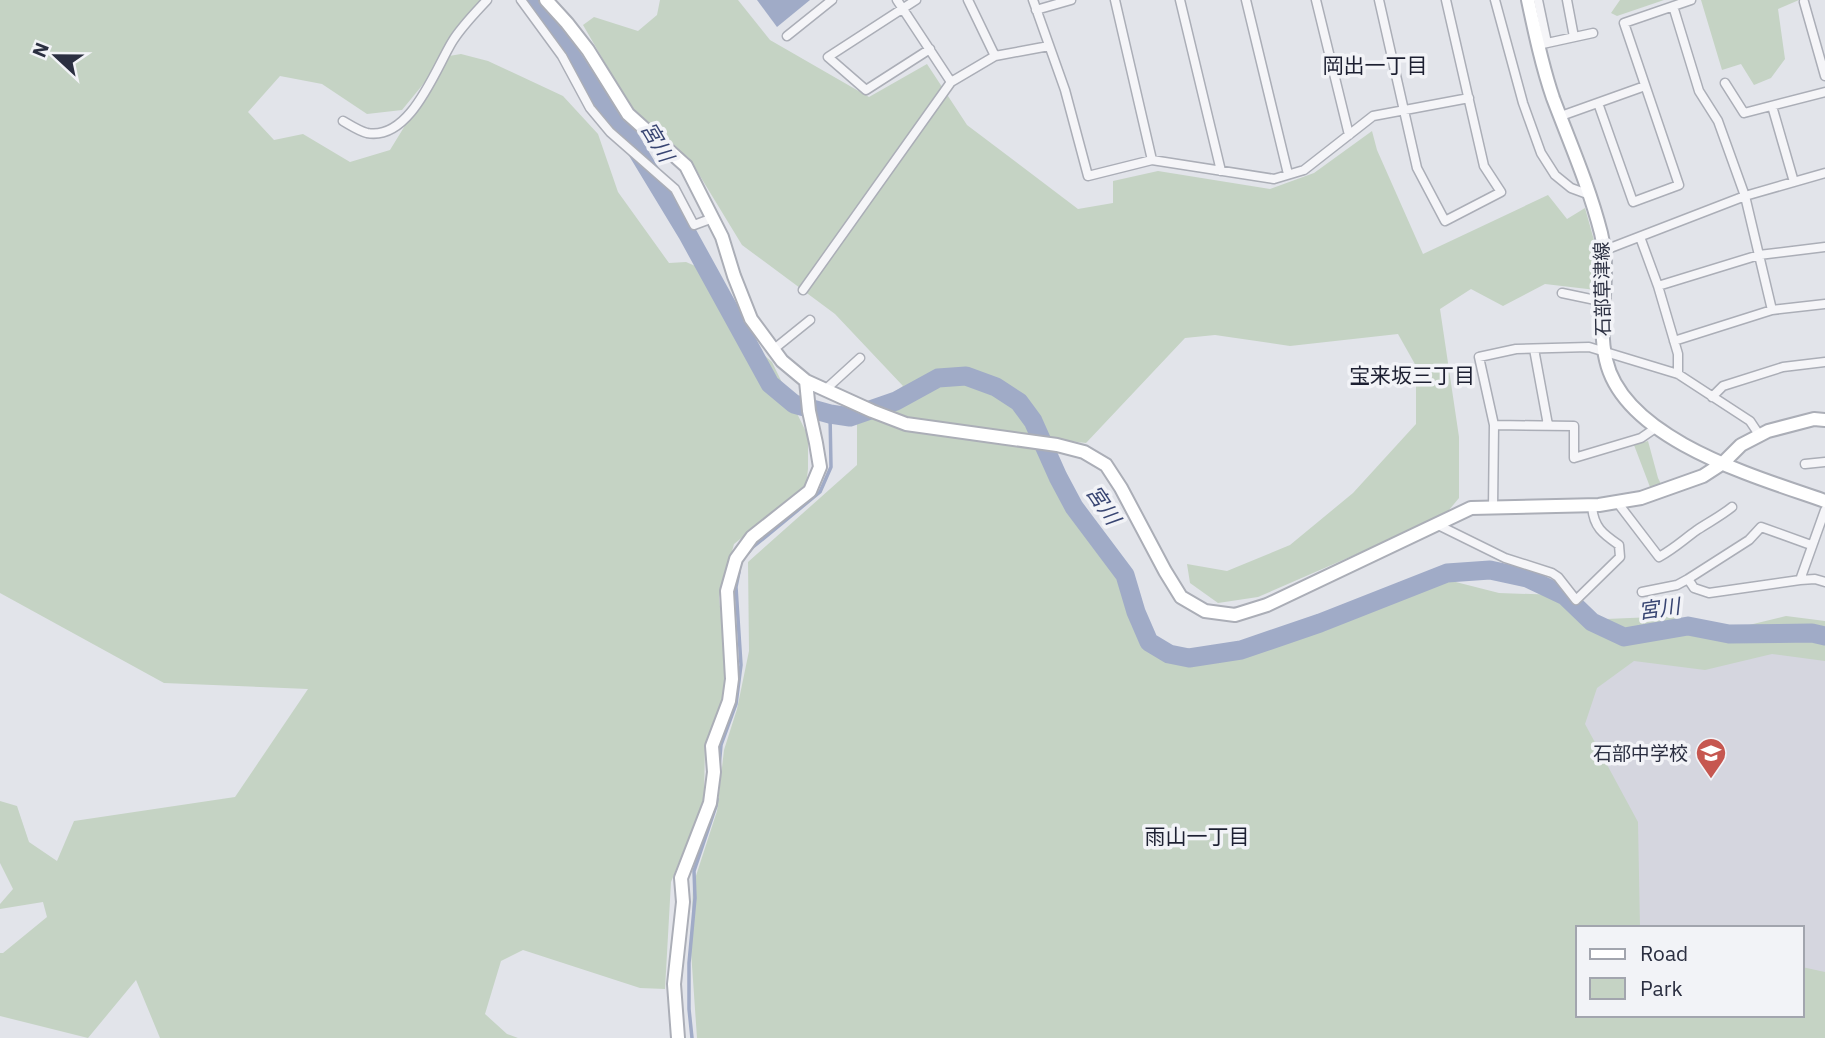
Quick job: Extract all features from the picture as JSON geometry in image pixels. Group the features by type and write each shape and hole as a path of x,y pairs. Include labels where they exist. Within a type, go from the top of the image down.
{"street":[{"path":"343,121 368,133 388,131 406,117 426,92 453,40 487,0"},
{"path":"521,0 562,56 590,108 610,132 675,190 694,225 711,219"},
{"path":"546,0 588,50 628,114 686,166 722,237 751,319 782,361 806,382 906,424 1057,445 1084,452 1105,465 1121,488 1164,571 1181,597 1205,611 1235,615 1267,605 1471,508 1592,505 1641,498 1703,476 1723,463 1741,445 1768,431 1814,419 1825,420"},
{"path":"787,36 832,0"},
{"path":"916,0 900,4 828,57 866,90 930,49"},
{"path":"968,0 995,56"},
{"path":"1033,0 1065,90 1088,177 1152,160 1273,179 1304,170 1373,116 1469,98"},
{"path":"1036,10 1071,0"},
{"path":"1115,0 1152,160"},
{"path":"1180,0 1221,171"},
{"path":"1246,0 1288,174"},
{"path":"1315,0 1349,135"},
{"path":"1379,0 1417,168 1445,221 1501,192 1485,166 1446,0"},
{"path":"1495,0 1523,103 1541,153 1555,175 1572,188 1590,195"},
{"name":"石部草津線","path":"1528,0 1543,44 1553,96 1590,195 1605,250 1603,340 1612,379 1639,413 1667,435 1723,463 1825,501"},
{"path":"1538,0 1543,44 1593,33"},
{"path":"1566,0 1574,37"},
{"path":"1598,103 1633,202 1679,186 1624,23 1690,0"},
{"path":"1804,2 1825,76"},
{"path":"900,4 951,82"},
{"path":"1673,6 1699,91 1718,121 1745,196 1772,310"},
{"path":"1813,33 1825,30"},
{"path":"803,290 951,82 995,56 1049,46"},
{"path":"1725,83 1744,113 1825,92"},
{"path":"1561,116 1646,86"},
{"path":"1772,106 1794,182"},
{"path":"1605,250 1745,196 1825,173"},
{"path":"1640,237 1678,354 1678,374"},
{"path":"1658,286 1759,255 1825,247"},
{"path":"1562,293 1605,302"},
{"path":"1674,341 1772,310 1825,304"},
{"path":"774,349 810,320"},
{"path":"1493,508 1494,425 1479,356 1516,349 1589,347 1604,351 1678,374 1750,421 1760,436"},
{"path":"1534,349 1548,425"},
{"path":"826,389 860,358"},
{"path":"1712,397 1724,386 1783,367 1825,362"},
{"path":"678,1038 674,984 683,902 681,878 710,803 714,772 712,746 729,701 732,679 727,591 736,559 752,537 810,491 820,467 806,382"},
{"path":"1494,425 1574,426 1574,457 1641,438 1657,427"},
{"path":"1805,464 1825,462"},
{"path":"1617,502 1659,557 1677,548 1732,507"},
{"path":"1437,524 1505,558 1552,573 1559,577 1576,600 1620,557 1619,545 1600,532 1592,514 1592,505"},
{"path":"1800,580 1825,510"},
{"path":"1642,592 1677,585 1688,579 1749,540 1761,527 1811,545"},
{"path":"1688,579 1694,588 1709,593 1800,580 1815,579 1825,582"}],"shaded area":[{"name":"石部中学校","path":"1638,641 1825,649 1825,976 1804,971 1804,926 1631,926 1574,729 1592,676"}],"green space":[{"path":"0,0 481,0 447,42 429,77 402,110 367,114 322,84 280,76 248,112 274,140 303,134 350,162 390,150 449,56 461,54 488,61 563,96 598,134 618,192 669,263 686,262 700,268 735,331 772,362 808,436 806,486 734,544 719,597 728,686 705,744 704,800 671,882 665,989 640,988 523,950 501,961 485,1014 507,1034 518,1038 160,1038 136,980 88,1038 0,1016 0,953 47,917 43,902 0,909 0,904 13,889 0,863 0,801 17,806 29,842 57,861 74,821 235,797 308,689 164,683 0,593"},
{"path":"660,0 738,0 770,40 869,97 927,64 967,125 1078,209 1113,203 1113,181 1158,171 1270,189 1314,173 1372,131 1377,150 1423,254 1548,195 1567,219 1585,208 1597,251 1596,290 1545,284 1503,306 1471,289 1440,309 1459,437 1459,498 1444,516 1258,597 1218,603 1190,583 1187,564 1227,571 1290,545 1353,493 1416,424 1416,366 1398,334 1290,346 1215,335 1185,338 1086,443 1005,433 1023,447 1041,449 1117,578 1132,626 1166,658 1192,662 1250,639 1444,579 1499,593 1560,595 1582,620 1678,616 1712,634 1786,616 1825,621 1825,661 1772,654 1705,670 1634,661 1597,688 1585,724 1638,822 1640,926 1576,926 1576,1017 1804,1017 1804,967 1825,972 1825,1038 697,1038 691,951 693,885 717,811 724,750 737,709 749,651 748,562 857,465 857,417 903,386 835,314 742,245 689,158 633,111 583,25 594,17 638,31 657,15"},
{"path":"1620,0 1664,0 1617,16 1611,13"},
{"path":"1701,0 1799,0 1778,9 1785,59 1771,78 1754,85 1741,64 1722,70"},
{"path":"1648,441 1661,484 1650,487 1634,445"}],"water":[{"path":"757,0 810,0 777,27"}],"waterway":[{"name":"宮川","path":"534,0 630,139 687,233 770,384 794,404 850,417 896,401 938,378 966,376 996,387 1019,402 1033,421 1074,507 1125,575 1136,612 1149,642 1169,654 1189,658 1241,650 1320,623 1447,573 1490,570 1527,578 1565,596 1592,622 1624,637 1688,626 1729,634 1812,633 1825,636"},
{"path":"748,553 820,492 831,467 830,414"},
{"path":"719,767 721,745 736,704 741,665 736,587 739,572"},
{"path":"692,1038 689,963 695,898 694,871 717,799"}],"place":[{"name":"石部中学校","path":"1711,780"}],"district":[{"name":"岡出一丁目","path":"1375,66"},
{"name":"宝来坂三丁目","path":"1412,376"},
{"name":"雨山一丁目","path":"1197,837"}]}
